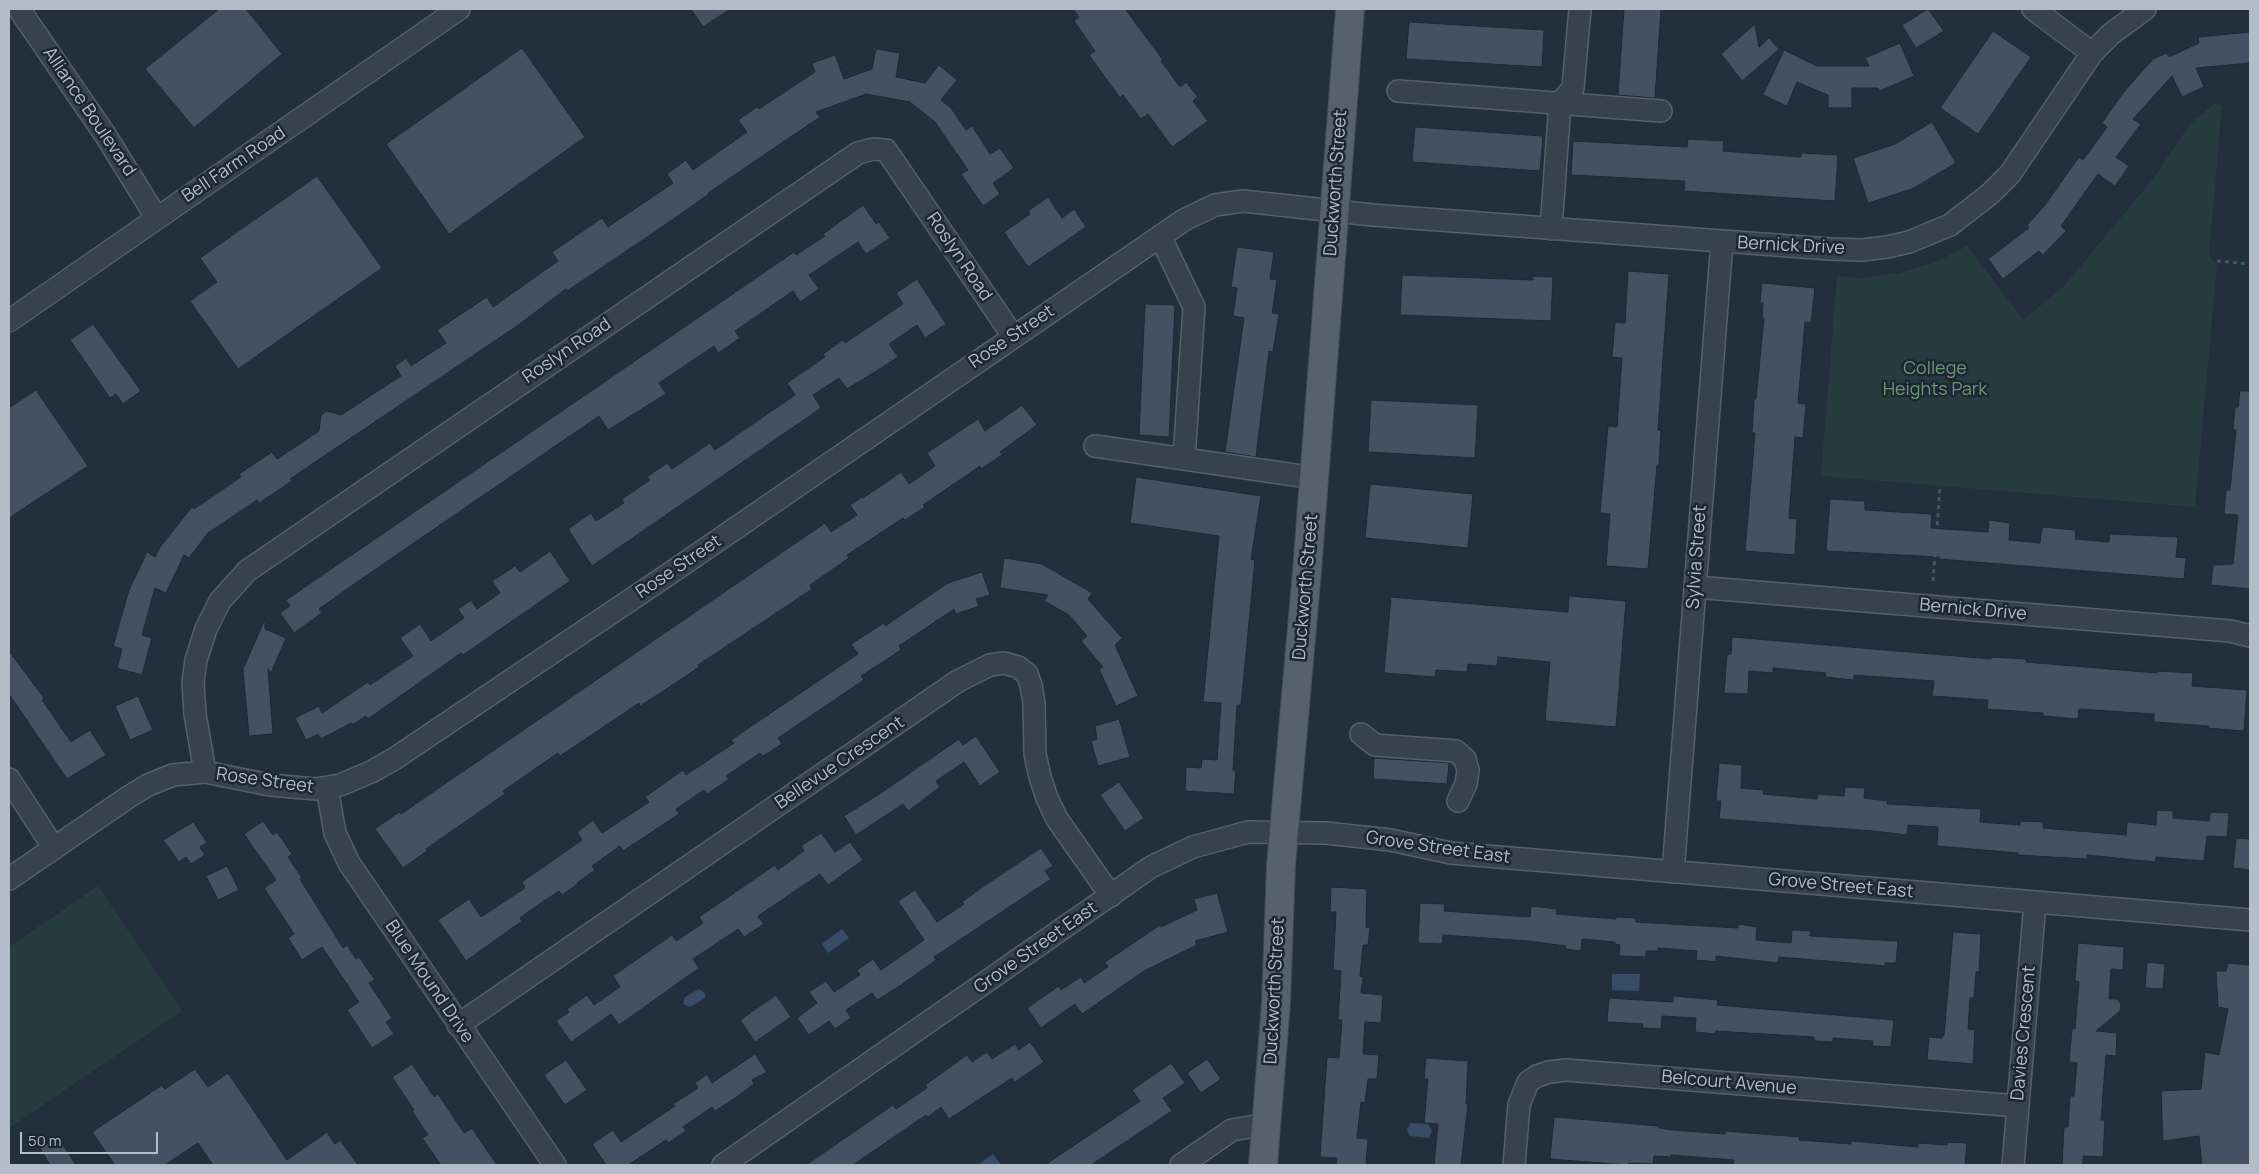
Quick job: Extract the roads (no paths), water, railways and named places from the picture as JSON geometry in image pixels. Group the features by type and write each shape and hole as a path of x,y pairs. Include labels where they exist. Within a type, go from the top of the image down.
{"main road":[{"name":"Duckworth Street","path":"1264,1165 1276,1003 1284,832 1315,478 1350,9"}],"street":[{"name":"Alliance Boulevard","path":"19,9 106,136 156,217"},
{"name":"Bell Farm Road","path":"9,321 156,217 459,9"},
{"path":"1551,229 1560,103 1573,88 1580,9"},
{"path":"2033,9 2092,52"},
{"name":"Bernick Drive","path":"1334,211 1551,229 1862,250 1909,242 1950,225 1984,199 2010,174 2092,52 2111,34 2145,9"},
{"path":"1398,91 1660,111"},
{"name":"Roslyn Road","path":"204,772 195,714 193,682 196,660 206,629 220,601 247,571 858,153 873,149 886,150 1013,336"},
{"name":"Rose Street","path":"9,879 148,785 172,774 204,772 290,788 327,788 353,781 394,759 669,574 1013,336 1198,212 1214,205 1231,202 1255,202 1334,211"},
{"path":"1160,236 1194,307 1184,459"},
{"name":"Sylvia Street","path":"1673,872 1722,241"},
{"path":"1095,446 1315,478"},
{"name":"Bernick Drive","path":"1695,587 2230,631 2250,636"},
{"name":"Bellevue Crescent","path":"458,1025 958,682 990,665 1004,663 1018,667 1027,674 1034,703 1035,754 1047,798 1057,819 1111,896"},
{"path":"1361,734 1375,745 1456,751 1465,759 1468,770 1466,784 1458,801"},
{"path":"9,779 54,848"},
{"name":"Blue Mound Drive","path":"327,788 332,820 340,847 458,1025 555,1165"},
{"name":"Grove Street East","path":"723,1165 1151,868 1193,847 1248,832 1326,833 1390,840 1451,853 2250,920"},
{"name":"Davies Crescent","path":"2013,1165 2035,902"},
{"name":"Belcourt Avenue","path":"1514,1165 1519,1105 1528,1082 1537,1076 1549,1072 1566,1070 2018,1106"},
{"path":"1181,1165 1232,1130 1267,1124"}],"water":[{"path":"842,929 849,938 828,953 822,944"},
{"path":"1612,974 1640,974 1639,991 1612,990"},
{"path":"699,989 705,993 705,998 690,1007 683,1004 685,997"},
{"path":"1411,1123 1428,1124 1432,1131 1429,1138 1410,1136 1407,1129"},
{"path":"993,1154 1001,1165 979,1164"}],"park label":[{"name":"College Heights Park","path":"1935,379"}]}
